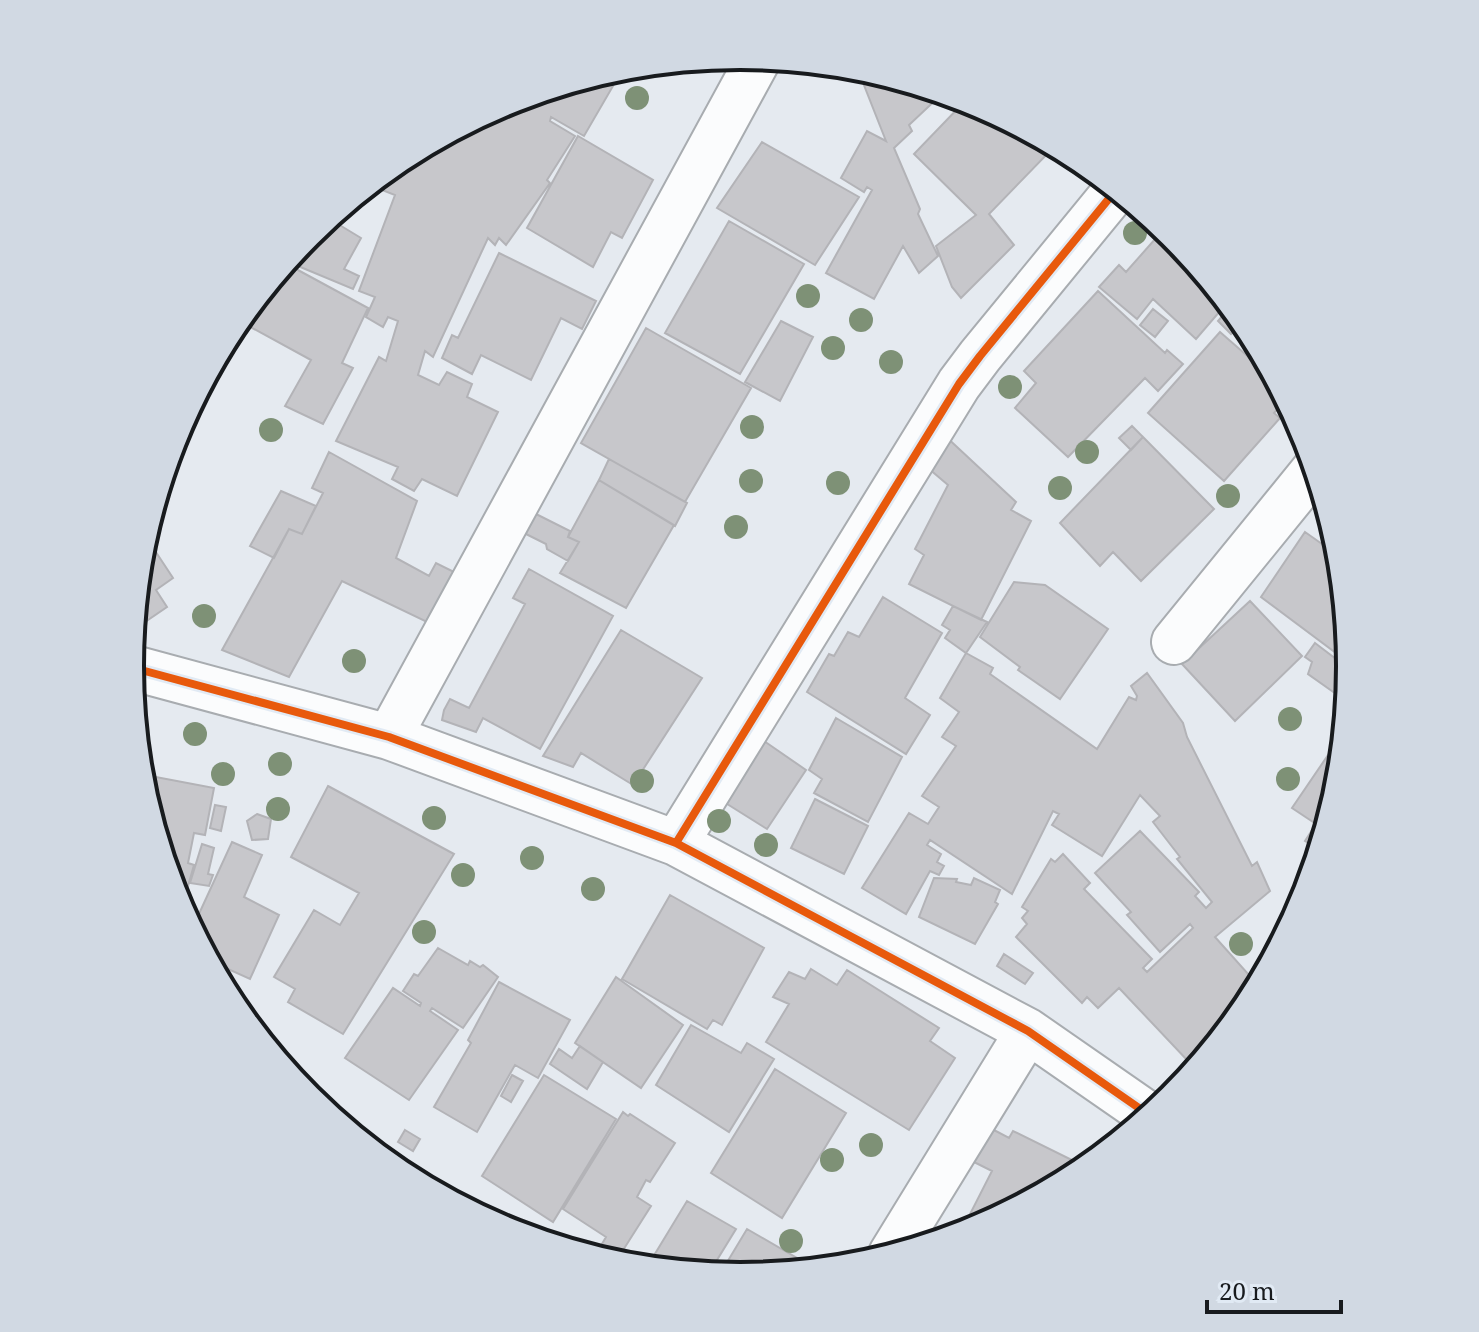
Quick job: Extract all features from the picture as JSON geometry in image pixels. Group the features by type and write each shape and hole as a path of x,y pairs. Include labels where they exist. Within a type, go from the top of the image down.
{"street":[{"path":"389,737 752,70"},
{"path":"676,843 959,384 1109,199"},
{"path":"1174,642 1306,480"},
{"path":"144,671 389,737 676,843 1028,1031 1139,1108"},
{"path":"899,1240 1028,1031"}],"building":[{"path":"615,83 584,136 551,117 550,121 575,136 547,180 550,183 506,245 499,238 495,245 488,238 433,357 425,351 418,375 439,385 447,372 472,384 467,397 498,412 457,496 422,479 414,491 392,479 398,467 336,441 379,357 386,361 398,321 388,317 383,327 366,317 375,297 359,291 395,195 381,190 408,170 476,131 548,102"},
{"path":"863,83 933,103 909,125 912,131 894,148 920,209 918,214 938,256 919,273 903,246 874,299 826,273 872,190 867,187 864,192 841,178 867,131 886,141"},
{"path":"956,111 1003,131 1046,155 989,214 1014,245 961,298 952,287 936,246 976,215 914,154"},
{"path":"578,136 653,180 622,238 611,232 593,267 527,228"},
{"path":"762,142 859,197 815,265 717,208"},
{"path":"729,221 804,264 740,374 665,333"},
{"path":"340,225 361,238 344,269 359,276 353,289 298,266"},
{"path":"1155,239 1188,273 1219,312 1196,339 1153,299 1137,319 1099,287 1119,265 1126,272"},
{"path":"499,253 596,301 582,329 561,318 531,380 481,355 472,374 442,358 452,335 458,338"},
{"path":"295,269 368,308 342,363 353,368 323,424 285,406 311,360 250,327"},
{"path":"1098,291 1165,353 1167,350 1183,364 1158,391 1145,378 1068,457 1015,408 1036,383 1024,371"},
{"path":"1153,309 1168,321 1155,337 1140,325"},
{"path":"1222,317 1233,332 1231,334 1218,321"},
{"path":"781,321 813,337 780,401 745,382"},
{"path":"646,328 751,388 685,502 581,443"},
{"path":"1220,332 1250,358 1277,409 1274,413 1280,418 1224,481 1148,413"},
{"path":"1132,426 1143,437 1131,450 1119,438"},
{"path":"942,433 1016,502 1011,510 1031,521 981,620 909,584 924,555 915,549 948,485 921,462"},
{"path":"1143,437 1214,509 1141,581 1113,552 1100,566 1060,523"},
{"path":"329,452 417,501 396,558 429,576 436,563 454,572 427,622 342,581 289,677 222,650 289,529 302,534 323,493 312,488"},
{"path":"609,459 687,503 675,526 599,480"},
{"path":"599,480 674,525 626,608 560,573 579,542 568,537"},
{"path":"281,491 316,506 302,534 289,529 274,558 250,546"},
{"path":"534,513 570,531 568,537 579,542 568,561 547,549 546,544 522,532"},
{"path":"1305,532 1323,544 1335,652 1261,597"},
{"path":"155,551 173,578 156,590 167,607 146,622"},
{"path":"529,569 613,616 540,749 483,718 476,732 442,720 450,699 469,708 525,604 513,598"},
{"path":"1014,582 1045,585 1108,629 1060,699 1018,670 1020,667 980,637"},
{"path":"883,597 942,633 905,698 930,715 906,754 807,692 829,654 834,656 848,632 859,637"},
{"path":"1250,601 1302,656 1235,721 1182,664"},
{"path":"953,606 987,622 966,653 945,638 950,630 942,625"},
{"path":"621,630 702,678 633,785 581,753 573,767 543,756"},
{"path":"1315,643 1336,659 1335,693 1308,674 1312,662 1305,657"},
{"path":"966,653 993,668 990,674 1097,749 1129,697 1136,700 1131,686 1147,673 1183,723 1187,737 1252,866 1257,862 1270,891 1215,937 1249,975 1187,1060 1119,988 1098,1008 1087,997 1082,1003 1016,937 1027,924 1022,918 1028,911 1022,907 1051,859 1055,862 1063,854 1090,883 1084,889 1152,959 1143,968 1147,972 1193,928 1190,924 1160,952 1127,915 1131,912 1095,873 1140,831 1199,892 1195,896 1206,908 1212,902 1177,859 1180,857 1153,822 1160,816 1140,795 1102,856 1052,825 1059,814 1053,811 1012,894 930,840 927,845 941,854 937,862 944,866 939,875 930,871 906,914 862,888 909,813 928,824 939,807 922,796 956,746 942,737 959,712 940,698"},
{"path":"836,718 902,757 868,822 814,793 822,779 809,770"},
{"path":"764,741 806,770 767,829 724,802"},
{"path":"1328,755 1314,823 1292,808"},
{"path":"154,777 214,788 205,835 194,833 188,863 194,865 188,886 175,858"},
{"path":"328,786 454,854 343,1034 288,1002 295,989 274,977 314,910 340,925 359,893 291,857"},
{"path":"815,799 868,826 844,874 791,848"},
{"path":"215,805 226,807 221,831 210,828"},
{"path":"257,814 271,819 268,839 252,840 247,821"},
{"path":"232,842 262,855 244,897 279,915 250,979 225,968 198,915"},
{"path":"202,844 214,848 208,874 213,875 209,886 190,883"},
{"path":"934,878 957,879 956,882 971,885 974,878 1000,890 995,902 998,904 975,944 919,917"},
{"path":"670,895 764,948 722,1025 713,1020 707,1029 622,979"},
{"path":"438,948 468,965 470,961 480,967 483,965 498,977 463,1028 432,1008 430,1011 458,1030 409,1100 345,1058 393,988 420,1006 421,1003 403,991"},
{"path":"1004,954 1033,973 1025,984 997,966"},
{"path":"811,969 837,985 847,970 939,1028 930,1041 955,1058 909,1130 766,1042 789,1004 773,997 789,972 805,979"},
{"path":"616,977 683,1025 641,1088 575,1043"},
{"path":"499,982 570,1020 538,1078 515,1065 477,1132 434,1107 471,1043 468,1040"},
{"path":"691,1025 741,1053 747,1043 774,1059 729,1132 656,1085"},
{"path":"580,1046 603,1062 587,1089 550,1064 559,1049 572,1058"},
{"path":"775,1069 846,1113 782,1218 711,1173"},
{"path":"512,1075 523,1081 511,1102 501,1096"},
{"path":"544,1075 616,1119 553,1222 482,1176"},
{"path":"623,1112 675,1143 650,1182 646,1180 637,1197 651,1206 623,1251 602,1244 606,1237 563,1209"},
{"path":"992,1129 1009,1138 1013,1131 1073,1161 1003,1201 969,1217 992,1171 972,1161"},
{"path":"405,1130 420,1139 413,1151 398,1142"},
{"path":"687,1201 736,1229 716,1261 654,1256"},
{"path":"747,1229 799,1259 778,1261 727,1262"}],"cycle path":[{"path":"676,843 959,384 1109,199"},
{"path":"144,671 389,737 676,843 1028,1031 1139,1108"}]}
